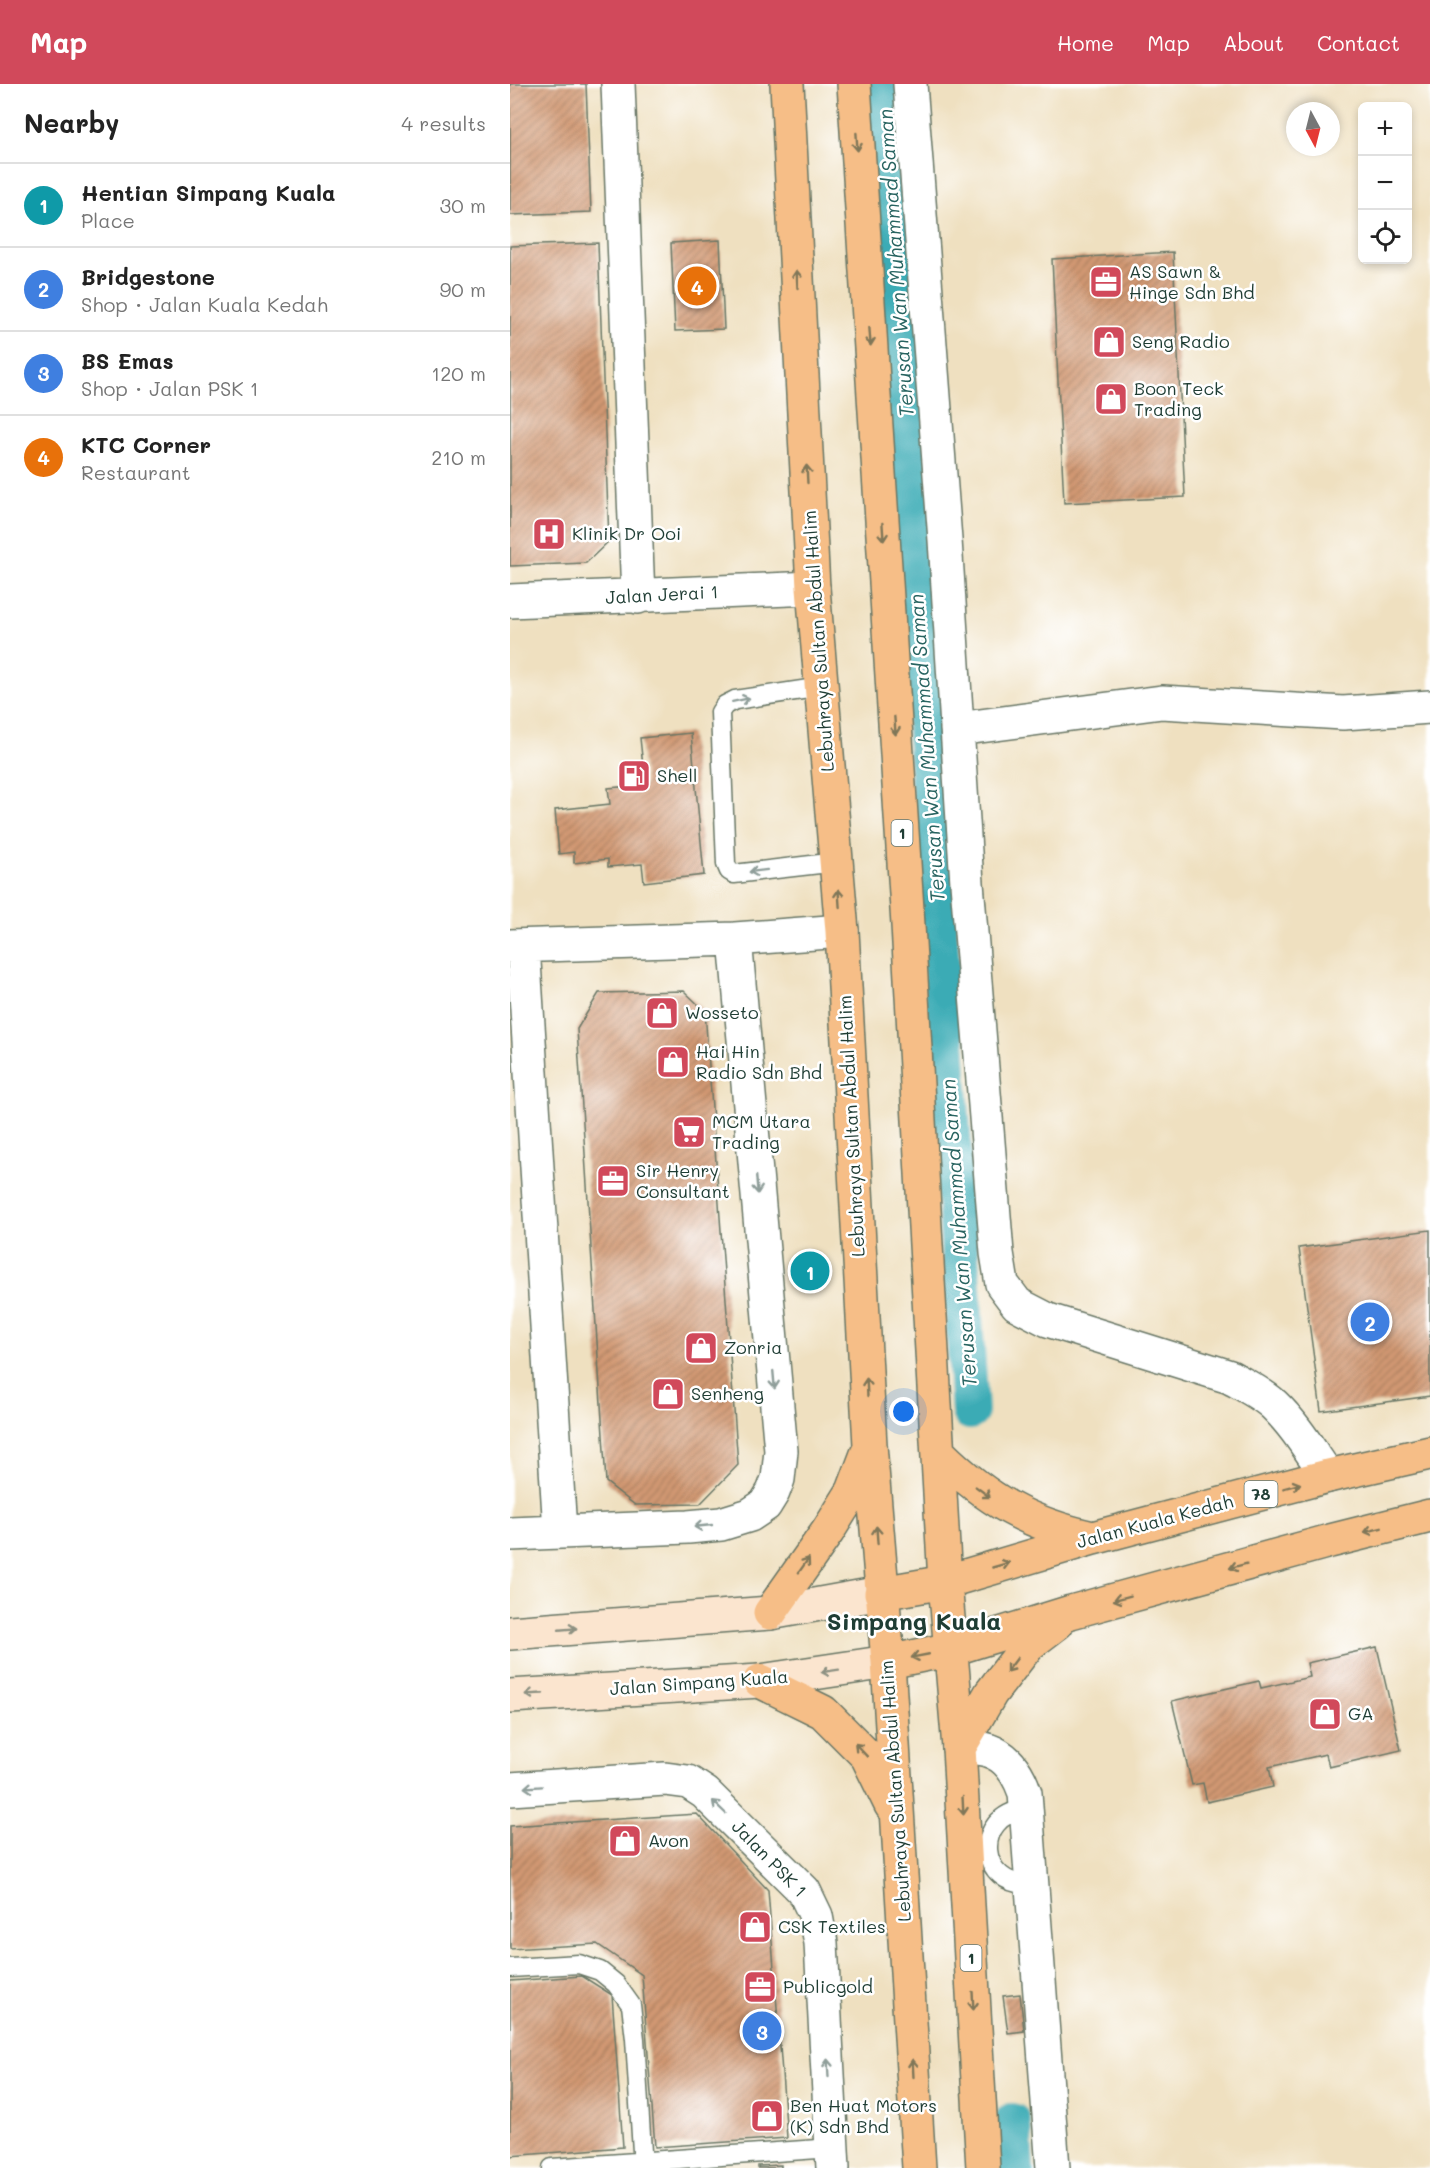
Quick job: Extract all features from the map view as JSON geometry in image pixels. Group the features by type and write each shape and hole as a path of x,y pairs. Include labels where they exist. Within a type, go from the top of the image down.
{"main road":[{"name":"Lebuhraya Sultan Abdul Halim","path":"787,84 813,588 842,931 870,1445 888,1662 919,2168"},
{"name":"1","path":"854,84 908,925 945,1582 959,1748 982,2168"},
{"path":"770,1613 828,1531 853,1491 870,1445"},
{"path":"939,1453 993,1500 1025,1517 1058,1530 1093,1538"},
{"name":"Jalan Kuala Kedah","path":"881,1593 945,1582 1093,1538 1328,1476 1430,1453"},
{"path":"888,1662 952,1649 1071,1612 1430,1516"},
{"path":"510,1633 770,1613 881,1593"},
{"path":"959,1748 991,1693 1028,1645 1071,1612"},
{"name":"Jalan Simpang Kuala","path":"510,1696 760,1681 888,1662"},
{"path":"760,1681 823,1712 867,1756 898,1820"}],"street":[{"path":"618,84 638,597"},
{"path":"910,84 945,540 968,895 997,1253 1002,1284 1017,1305 1048,1320 1230,1377 1273,1404 1292,1425 1328,1476"},
{"name":"Jalan Jerai 1","path":"510,601 813,588"},
{"path":"957,729 1162,702 1344,713 1430,707"},
{"path":"560,1531 516,946 735,939 842,931"},
{"path":"510,1534 721,1524 750,1515 765,1505 778,1479 780,1451 735,939"},
{"path":"959,1748 975,1746 993,1751 1008,1761 1019,1775 1026,1793 1053,2168"},
{"name":"Jalan PSK 1","path":"510,1789 665,1779 688,1782 705,1794 804,1891 816,1916 821,1942 832,2158"}],"lane":[{"path":"822,687 735,700 725,705 720,712 726,864 729,871 734,874 837,861"},
{"path":"510,1968 579,1964 600,1971 616,1984 631,2005 643,2165"},
{"path":"552,2168 832,2158"}],"building":[{"path":"510,84 586,84 591,212 510,215"},
{"path":"720,240 724,329 675,331 671,243"},
{"path":"598,243 609,541 586,563 510,566 510,246"},
{"path":"1173,252 1185,497 1064,503 1052,259"},
{"path":"691,733 704,875 644,882 642,864 608,867 608,859 574,863 574,852 559,854 555,810 610,804 608,788 645,785 640,738"},
{"path":"684,991 705,1011 738,1465 700,1504 635,1505 606,1482 577,1029 599,993"},
{"path":"1430,1230 1430,1396 1321,1411 1299,1248"},
{"path":"817,1253 819,1287 803,1289 800,1254"},
{"path":"1377,1647 1401,1750 1329,1767 1326,1754 1269,1767 1273,1787 1207,1802 1203,1783 1192,1785 1172,1701 1259,1681 1261,1688 1310,1677 1307,1663"},
{"path":"697,1814 768,1890 787,2138 655,2147 642,1975 597,1944 510,1949 510,1826"},
{"path":"582,1976 612,1995 623,2147 510,2156 510,1981"},
{"path":"1020,1994 1024,2031 1008,2033 1003,1996"},
{"path":"781,2165 781,2168 758,2168 758,2166"}],"waterway":[{"name":"Terusan Wan Muhammad Saman","path":"884,84 970,1411"},
{"name":"Terusan Wan Muhammad Saman","path":"1012,2122 1015,2168"}],"place":[{"name":"AS Sawn & Hinge Sdn Bhd","path":"1106,282"},
{"name":"KTC Corner","path":"697,286"},
{"name":"Seng Radio","path":"1109,342"},
{"name":"Boon Teck Trading","path":"1111,399"},
{"name":"Klinik Dr Ooi","path":"549,534"},
{"name":"Shell","path":"634,776"},
{"name":"Wosseto","path":"662,1013"},
{"name":"Hai Hin Radio Sdn Bhd","path":"673,1062"},
{"name":"MCM Utara Trading","path":"689,1132"},
{"name":"Sir Henry Consultant","path":"613,1181"},
{"name":"Hentian Simpang Kuala","path":"810,1271"},
{"name":"Bridgestone","path":"1370,1322"},
{"name":"Zonria","path":"701,1348"},
{"name":"Senheng","path":"668,1394"},
{"name":"GA","path":"1325,1714"},
{"name":"Avon","path":"625,1841"},
{"name":"CSK Textiles","path":"755,1927"},
{"name":"Publicgold","path":"760,1987"},
{"name":"BS Emas","path":"762,2031"},
{"name":"Ben Huat Motors (K) Sdn Bhd","path":"767,2116"}],"district":[{"name":"Simpang Kuala","path":"914,1622"}]}
